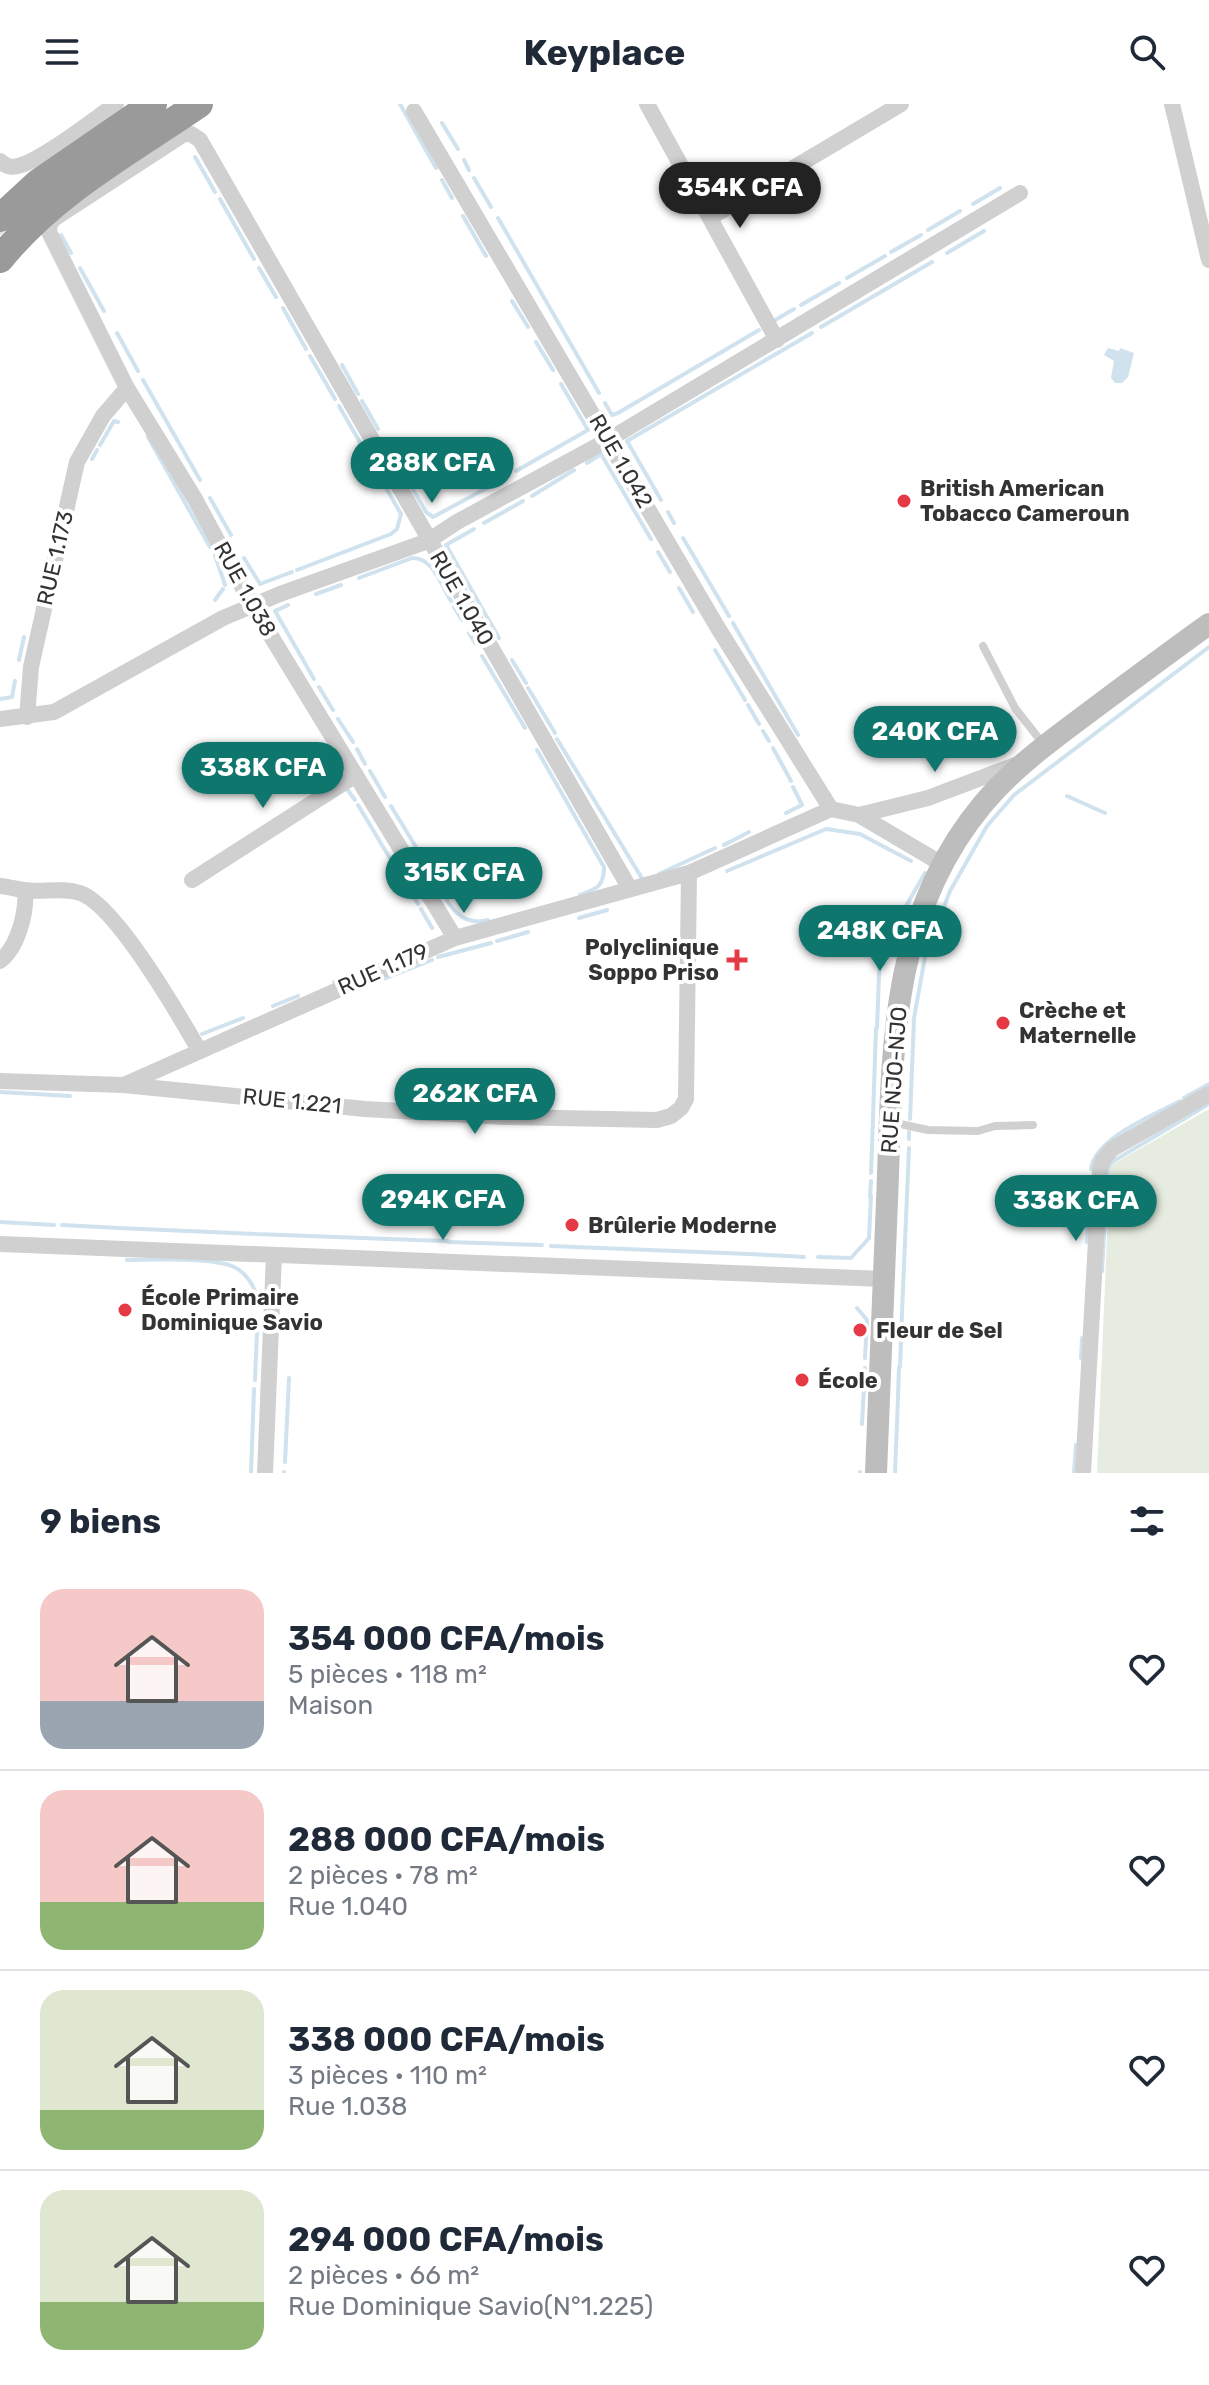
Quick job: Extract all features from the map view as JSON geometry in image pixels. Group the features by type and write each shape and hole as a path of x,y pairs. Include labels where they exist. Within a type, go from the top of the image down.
{"highway":[{"path":"0,218 38,183 153,104"},
{"path":"0,259 26,228 56,201 199,104"}],"main road":[{"name":"RUE NJO-NJO","path":"876,1473 894,1024 913,934 942,864 982,805 1020,764 1209,624"}],"street":[{"path":"0,161 13,167 23,165 116,104"},
{"path":"647,104 777,340"},
{"path":"711,217 901,104"},
{"path":"1172,104 1209,260"},
{"name":"RUE 1.042","path":"414,111 718,628 831,809"},
{"name":"RUE 1.040","path":"49,232 55,218 184,134 191,134 200,140 630,889"},
{"path":"0,719 54,712 223,618 428,541 608,440 1020,193"},
{"name":"RUE 1.038","path":"49,232 127,388 195,499 252,605 455,938"},
{"name":"RUE 1.173","path":"27,717 31,667 77,462 103,416 127,388"},
{"path":"859,815 928,798 1020,764"},
{"path":"192,880 356,775"},
{"path":"831,809 859,815 942,864"},
{"name":"RUE 1.179","path":"124,1085 455,938 689,873 831,809"},
{"name":"RUE 1.221","path":"0,1081 124,1085 380,1110 628,1120 657,1120 671,1116 686,1099 689,873"},
{"path":"0,886 78,892 97,902 107,911 177,1012 199,1050"},
{"path":"0,961 11,950 18,932 25,890"},
{"path":"1083,1473 1100,1169 1112,1149 1209,1094"},
{"path":"0,1244 884,1279"},
{"path":"265,1473 274,1255"}],"lane":[{"path":"983,646 1015,708 1044,746"},
{"path":"890,1122 928,1130 953,1131 1033,1125"}],"shaded area":[{"path":"1209,1109 1209,1473 1097,1473 1110,1166"}],"water":[{"path":"1108,348 1134,353 1128,377 1122,383 1115,383 1111,378 1114,361 1104,355"}],"waterway":[{"path":"400,104 436,168"},
{"path":"442,123 458,149"},
{"path":"195,157 215,192"},
{"path":"464,160 469,170"},
{"path":"474,178 491,207"},
{"path":"442,180 452,198"},
{"path":"973,204 1000,188"},
{"path":"220,199 254,259"},
{"path":"928,230 960,211"},
{"path":"463,216 486,256"},
{"path":"498,218 599,393"},
{"path":"947,253 984,231"},
{"path":"61,235 71,253"},
{"path":"891,252 921,235"},
{"path":"847,278 885,256"},
{"path":"821,327 932,262"},
{"path":"80,268 104,311"},
{"path":"259,268 276,297"},
{"path":"801,305 839,283"},
{"path":"512,301 528,327"},
{"path":"283,308 306,349"},
{"path":"772,322 794,309"},
{"path":"605,403 612,415 618,413 759,330"},
{"path":"117,333 138,371"},
{"path":"661,500 627,441 812,333"},
{"path":"536,342 553,370"},
{"path":"310,356 335,399"},
{"path":"342,365 358,394"},
{"path":"143,380 200,480"},
{"path":"516,471 588,430 561,384"},
{"path":"362,401 378,429"},
{"path":"339,406 369,458"},
{"path":"100,445 114,421 118,422"},
{"path":"148,437 210,547"},
{"path":"92,459 97,450"},
{"path":"392,454 426,512 433,517 498,482"},
{"path":"587,463 601,454 651,539"},
{"path":"532,496 574,470"},
{"path":"297,570 397,529 401,514 378,474"},
{"path":"210,498 231,535"},
{"path":"484,523 523,501"},
{"path":"668,512 674,523"},
{"path":"474,529 446,545 499,638"},
{"path":"683,538 729,616"},
{"path":"658,552 670,572"},
{"path":"215,555 225,585"},
{"path":"244,558 260,584 292,572"},
{"path":"359,578 412,558 419,559 436,573 451,601"},
{"path":"316,594 341,585"},
{"path":"679,588 693,612"},
{"path":"215,600 223,589"},
{"path":"288,605 275,611 314,679"},
{"path":"454,607 462,620"},
{"path":"733,623 798,735"},
{"path":"469,633 475,643"},
{"path":"19,660 24,637"},
{"path":"910,1119 914,1018 925,957 950,891 987,826 1014,795 1209,647"},
{"path":"715,650 745,700"},
{"path":"482,656 525,728"},
{"path":"512,660 526,683"},
{"path":"0,699 12,697 15,681"},
{"path":"319,687 333,710"},
{"path":"528,688 555,733"},
{"path":"748,705 759,724"},
{"path":"338,719 353,742"},
{"path":"763,731 769,741"},
{"path":"557,739 643,880"},
{"path":"773,748 791,781"},
{"path":"357,749 365,764"},
{"path":"537,750 604,867 603,879 598,886 580,895"},
{"path":"370,771 385,797"},
{"path":"786,813 802,805 793,787"},
{"path":"347,789 355,800"},
{"path":"1067,796 1105,813"},
{"path":"358,805 379,840"},
{"path":"391,806 422,857"},
{"path":"727,871 826,829 860,834 911,861"},
{"path":"724,845 749,832"},
{"path":"380,842 418,904"},
{"path":"659,874 715,848"},
{"path":"430,871 459,915 477,921 488,920"},
{"path":"877,1028 880,951 925,873"},
{"path":"421,909 432,928"},
{"path":"579,918 607,910"},
{"path":"497,941 528,932"},
{"path":"438,957 491,943"},
{"path":"381,980 432,960"},
{"path":"334,982 363,970"},
{"path":"273,1006 298,996"},
{"path":"202,1034 243,1018"},
{"path":"875,1058 876,1028"},
{"path":"872,1146 875,1058"},
{"path":"1184,1098 1209,1084"},
{"path":"0,1092 70,1096"},
{"path":"1091,1169 1103,1147 1114,1138 1141,1120 1180,1101"},
{"path":"1102,1271 1108,1168 1112,1162 1209,1104"},
{"path":"909,1132 909,1139"},
{"path":"871,1173 872,1146"},
{"path":"902,1313 909,1148"},
{"path":"1089,1200 1090,1179"},
{"path":"870,1197 871,1181"},
{"path":"869,1238 871,1196"},
{"path":"1087,1242 1088,1221"},
{"path":"0,1222 54,1225"},
{"path":"62,1225 119,1228"},
{"path":"119,1228 256,1234"},
{"path":"256,1234 416,1240"},
{"path":"818,1257 851,1258 869,1238"},
{"path":"416,1240 448,1241"},
{"path":"448,1242 542,1245"},
{"path":"551,1246 749,1254"},
{"path":"749,1254 788,1256"},
{"path":"788,1256 804,1257"},
{"path":"127,1260 182,1260 234,1267 247,1277 258,1301"},
{"path":"857,1308 867,1320 865,1358"},
{"path":"900,1367 902,1314"},
{"path":"255,1380 257,1332"},
{"path":"1081,1358 1082,1338"},
{"path":"898,1397 899,1367"},
{"path":"862,1424 865,1368"},
{"path":"285,1462 289,1378"},
{"path":"251,1473 254,1389"},
{"path":"895,1473 898,1397"},
{"path":"1074,1473 1076,1445"}],"place":[{"name":"British American Tobacco Cameroun","path":"904,501"},
{"name":"Polyclinique Soppo Priso","path":"737,960"},
{"name":"Crèche et Maternelle","path":"1003,1023"},
{"name":"Brûlerie Moderne","path":"572,1225"},
{"name":"École Primaire Dominique Savio","path":"125,1310"},
{"name":"Fleur de Sel","path":"860,1330"},
{"name":"École","path":"802,1380"}]}
